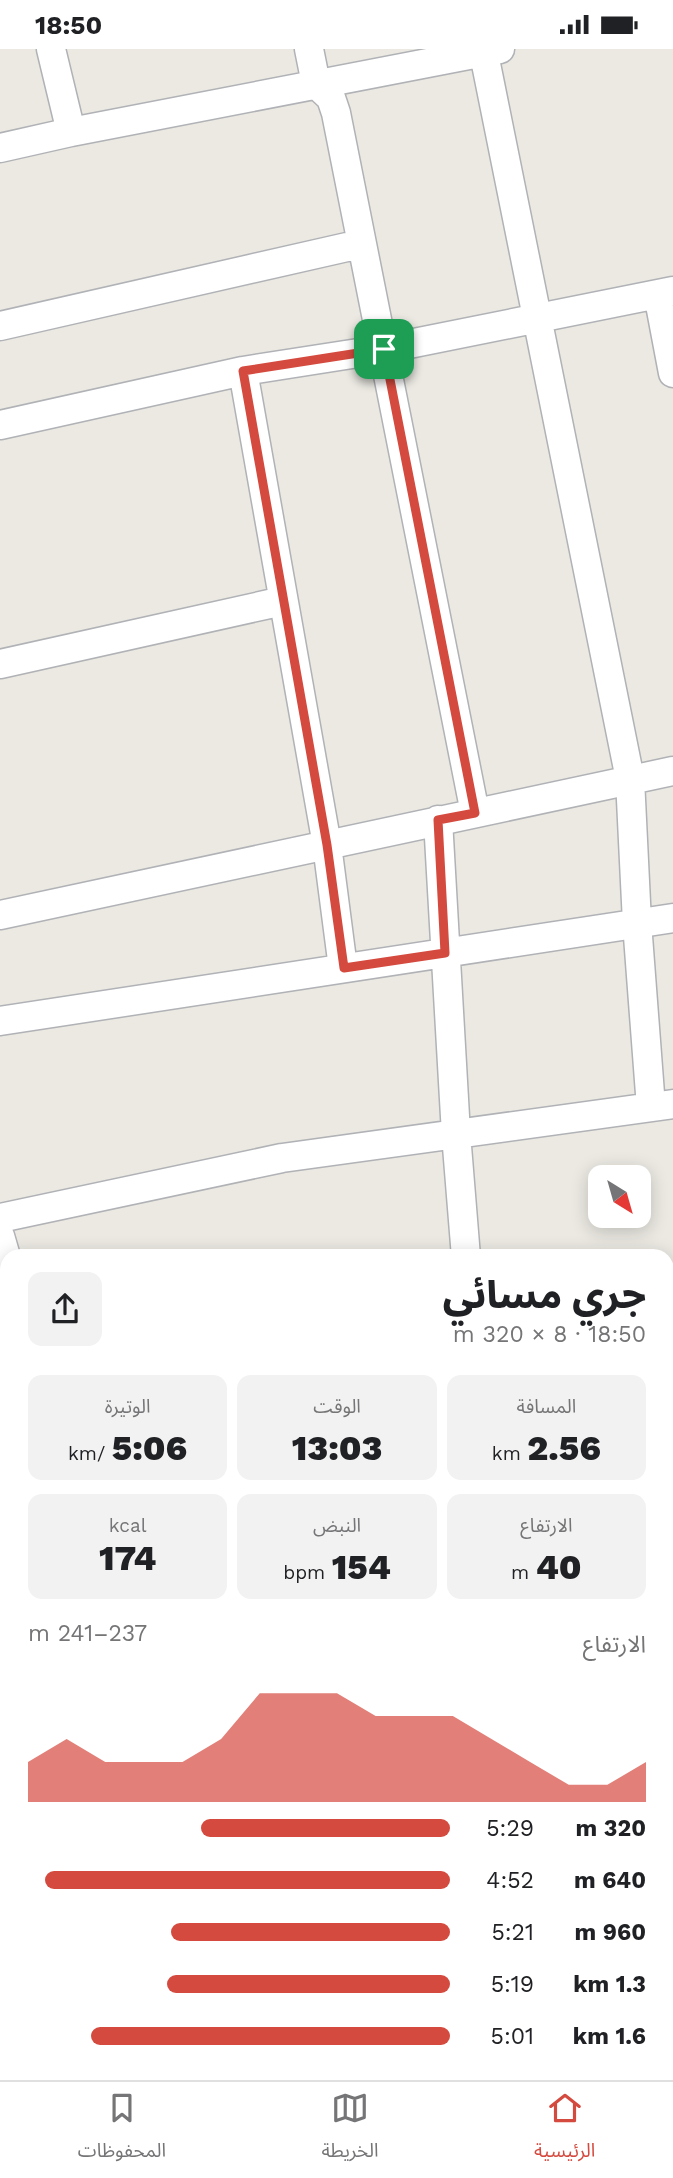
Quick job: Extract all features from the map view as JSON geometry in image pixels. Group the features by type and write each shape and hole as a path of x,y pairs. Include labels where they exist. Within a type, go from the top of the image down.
{"street":[{"path":"51,49 71,132"},
{"path":"309,49 316,84 331,98 337,113 475,813"},
{"path":"0,148 489,50 537,317 630,779 637,923 662,1105 282,1159 0,1217"},
{"path":"0,326 332,250 362,246"},
{"path":"0,425 243,371 384,349 665,292 673,373"},
{"path":"243,371 327,845 344,968"},
{"path":"0,664 284,601"},
{"path":"0,915 673,771"},
{"path":"438,820 465,1249"},
{"path":"0,1021 673,918"}],"route":[{"path":"384,349 475,813 438,820 445,953 344,968 327,845 243,371 384,349"}]}
